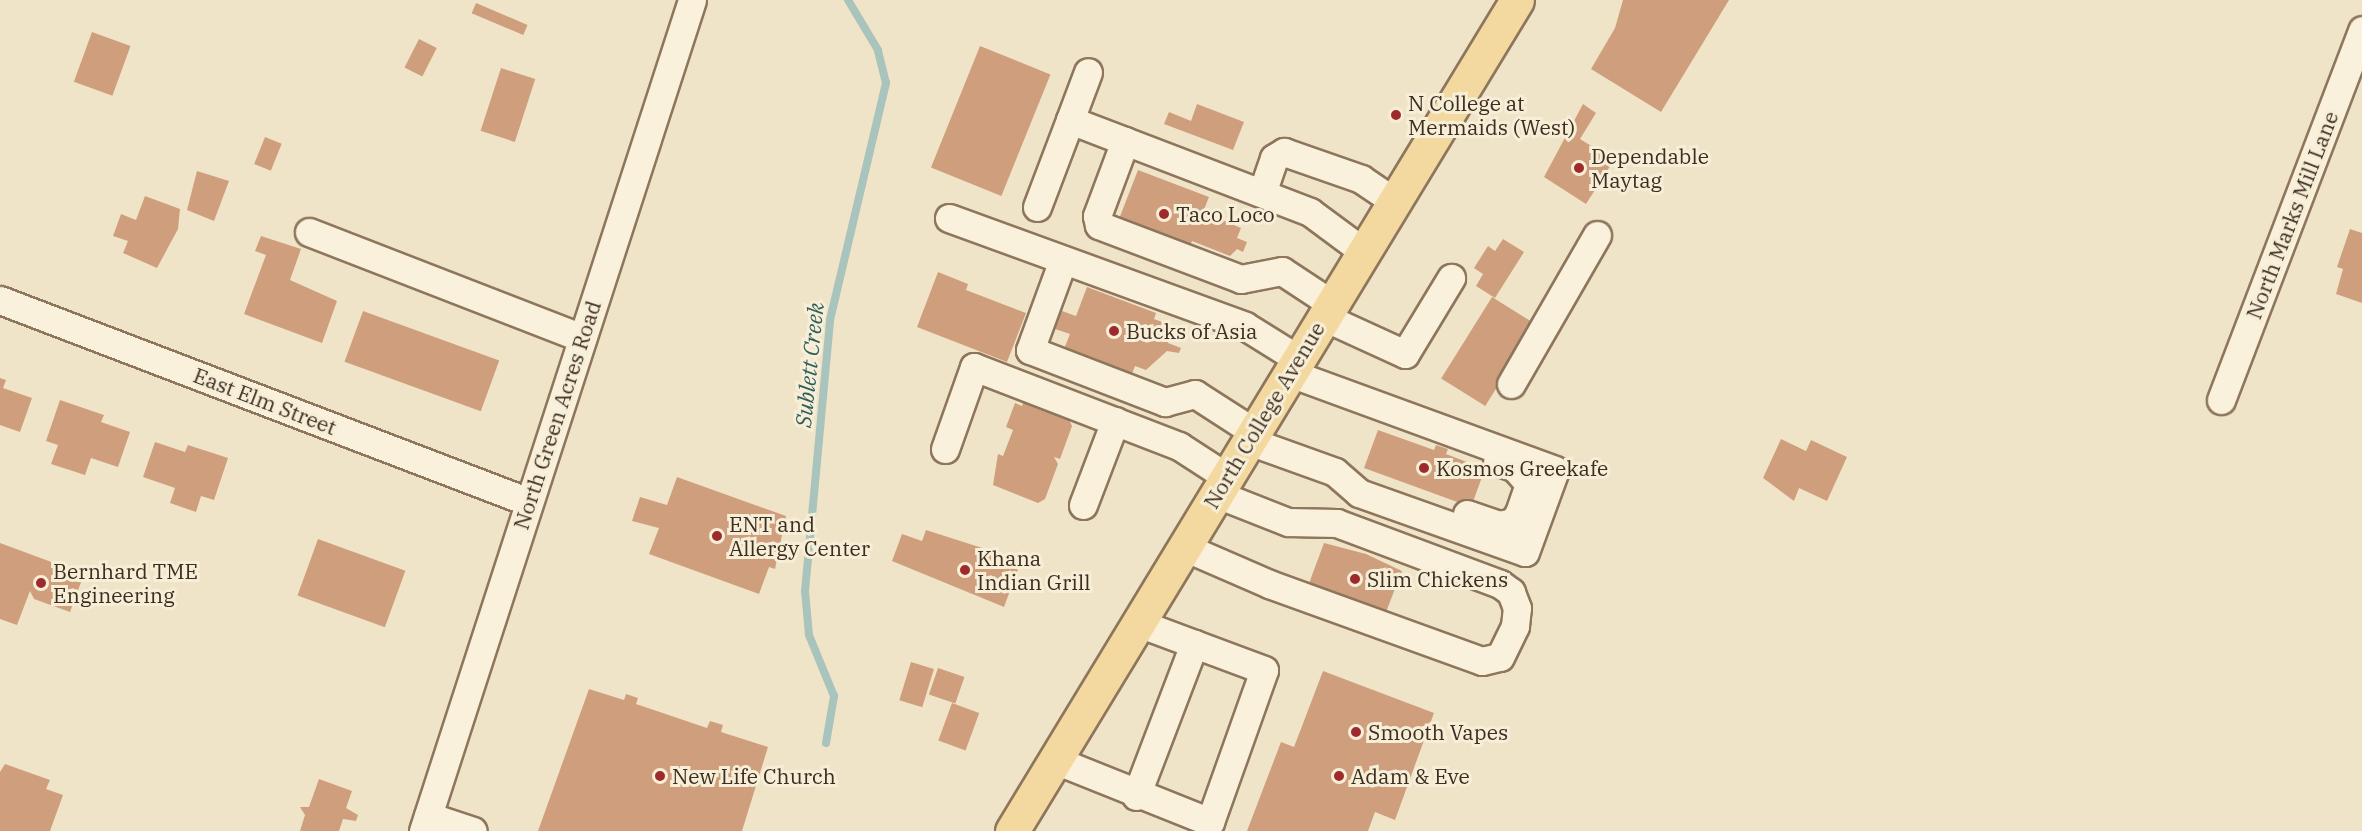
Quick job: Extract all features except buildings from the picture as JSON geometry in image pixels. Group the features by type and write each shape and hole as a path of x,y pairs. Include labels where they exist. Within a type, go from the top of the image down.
{"main road":[{"name":"North College Avenue","path":"1012,831 1517,0"}],"street":[{"name":"North Green Acres Road","path":"425,823 692,0"},
{"name":"North Marks Mill Lane","path":"2221,400 2362,30"},
{"path":"1037,207 1088,72"},
{"path":"1070,120 1310,212 1364,252"},
{"path":"1125,141 1097,216 1099,225 1241,279 1282,271 1328,311 1405,354 1451,278"},
{"path":"1262,193 1274,158 1284,152 1361,179 1394,201"},
{"path":"1178,255 1171,244 1112,222 1110,215 1131,159 1215,187 1236,183"},
{"path":"949,218 1245,326 1294,366 1350,400 1376,401 1555,471 1525,552 1359,494 1335,472 1251,436 1195,394 1165,402 1030,350 1063,260"},
{"path":"309,232 582,338"},
{"path":"1511,384 1597,235"},
{"path":"1137,391 1131,376 1058,348 1050,330 1069,279 1152,306 1174,300"},
{"name":"East Elm Street","path":"0,300 529,502"},
{"path":"945,449 974,368 1179,446 1222,486 1288,522 1337,523 1500,584 1511,592 1517,608 1515,626 1491,659 1269,584 1184,547"},
{"path":"1083,505 1115,421"},
{"path":"1055,760 1211,827 1264,670 1138,623"},
{"path":"1136,796 1194,644"},
{"path":"425,823 473,831"}],"waterway":[{"name":"Sublett Creek","path":"826,743 834,696 809,635 805,591 830,320 886,83 878,50 848,0"}],"place":[{"name":"N College at Mermaids (West)","path":"1396,115"},
{"name":"Dependable Maytag","path":"1579,168"},
{"name":"Taco Loco","path":"1164,214"},
{"name":"Bucks of Asia","path":"1114,331"},
{"name":"Kosmos Greekafe","path":"1424,468"},
{"name":"ENT and Allergy Center","path":"717,536"},
{"name":"Khana Indian Grill","path":"965,570"},
{"name":"Slim Chickens","path":"1355,579"},
{"name":"Bernhard TME Engineering","path":"41,583"},
{"name":"Smooth Vapes","path":"1356,732"},
{"name":"New Life Church","path":"660,776"},
{"name":"Adam & Eve","path":"1339,776"}]}
